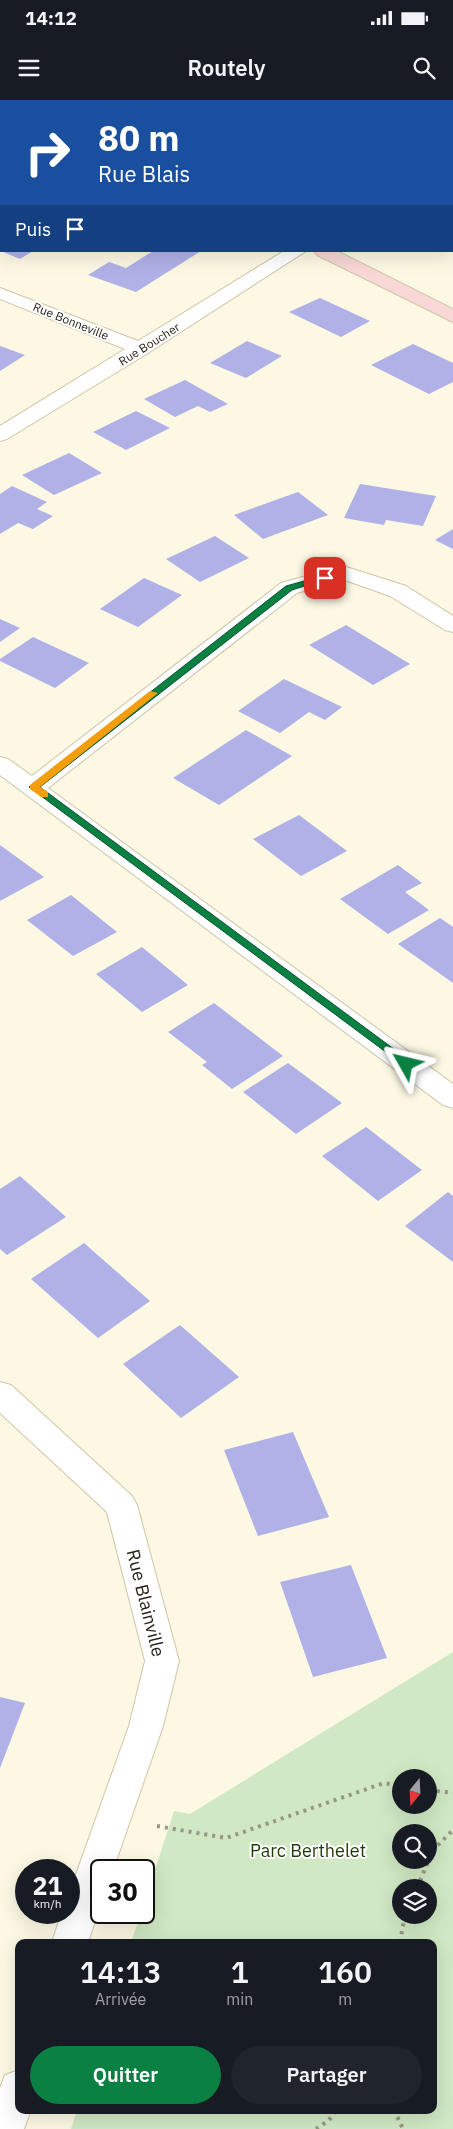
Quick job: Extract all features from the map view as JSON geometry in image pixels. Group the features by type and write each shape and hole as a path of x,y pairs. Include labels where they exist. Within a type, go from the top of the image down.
{"main road":[{"path":"325,252 453,316"}],"street":[{"name":"Rue Boucher","path":"0,435 295,252"},
{"name":"Rue Bonneville","path":"0,293 141,349"},
{"path":"34,787 289,588 343,572 398,591 453,624"},
{"path":"0,764 34,787 453,1098"},
{"name":"Rue Blainville","path":"0,1394 121,1505 162,1661 146,1726 71,1939"},
{"path":"5,2129 15,2100"}],"path":[{"path":"114,1818 226,1838 384,1783 392,1784"},
{"path":"438,1791 453,1793"},
{"path":"421,1879 433,1850 453,1830"},
{"path":"401,1939 403,1924"},
{"path":"316,2129 328,2121 334,2114"},
{"path":"396,2114 403,2129"}],"green space":[{"name":"Parc Berthelet","path":"453,1652 453,2129 71,2129 76,2114 437,2114 437,1939 132,1939 137,1924 155,1924 155,1869 174,1811 190,1814"}],"building":[{"path":"3,252 31,252 20,259"},
{"path":"151,252 199,252 136,292 88,275 109,262 126,268"},
{"path":"320,298 370,321 341,337 289,312"},
{"path":"247,341 282,356 246,378 210,363"},
{"path":"413,344 453,363 453,382 429,394 371,365"},
{"path":"0,346 25,355 0,371"},
{"path":"185,380 228,404 210,412 198,406 175,417 144,399"},
{"path":"136,411 170,428 126,450 93,432"},
{"path":"69,453 102,473 54,495 22,475"},
{"path":"360,484 436,496 423,526 386,520 384,525 344,518"},
{"path":"12,486 47,502 37,509 53,516 33,529 18,523 0,534 0,494"},
{"path":"298,492 328,515 263,539 234,515"},
{"path":"453,529 453,549 435,540"},
{"path":"215,536 249,558 200,582 166,559"},
{"path":"144,578 182,595 138,627 100,609"},
{"path":"0,619 20,628 0,642"},
{"path":"346,625 410,664 373,685 309,645"},
{"path":"33,637 89,663 55,688 0,661 0,659"},
{"path":"284,679 342,707 325,720 309,712 280,733 238,711"},
{"path":"246,730 292,756 219,805 173,778"},
{"path":"299,815 347,851 301,876 253,839"},
{"path":"0,845 44,877 0,901"},
{"path":"398,865 422,883 405,892 429,910 388,934 340,899"},
{"path":"71,895 117,932 73,956 27,920"},
{"path":"440,918 453,927 453,983 398,944"},
{"path":"142,947 188,985 142,1012 96,974"},
{"path":"214,1003 283,1056 232,1089 202,1065 207,1062 168,1032"},
{"path":"288,1063 342,1103 296,1134 243,1092"},
{"path":"366,1127 422,1170 378,1201 322,1156"},
{"path":"20,1176 66,1217 7,1255 0,1249 0,1189"},
{"path":"448,1192 453,1196 453,1262 405,1226"},
{"path":"84,1243 150,1301 98,1338 31,1279"},
{"path":"180,1325 239,1377 181,1418 123,1364"},
{"path":"293,1432 329,1517 258,1536 224,1450"},
{"path":"351,1565 387,1658 313,1677 280,1582"},
{"path":"0,1697 25,1703 0,1768"}],"slow traffic":[{"path":"44,795 34,787 154,693"}],"route":[{"path":"325,578 289,588 34,787 406,1064"}]}
